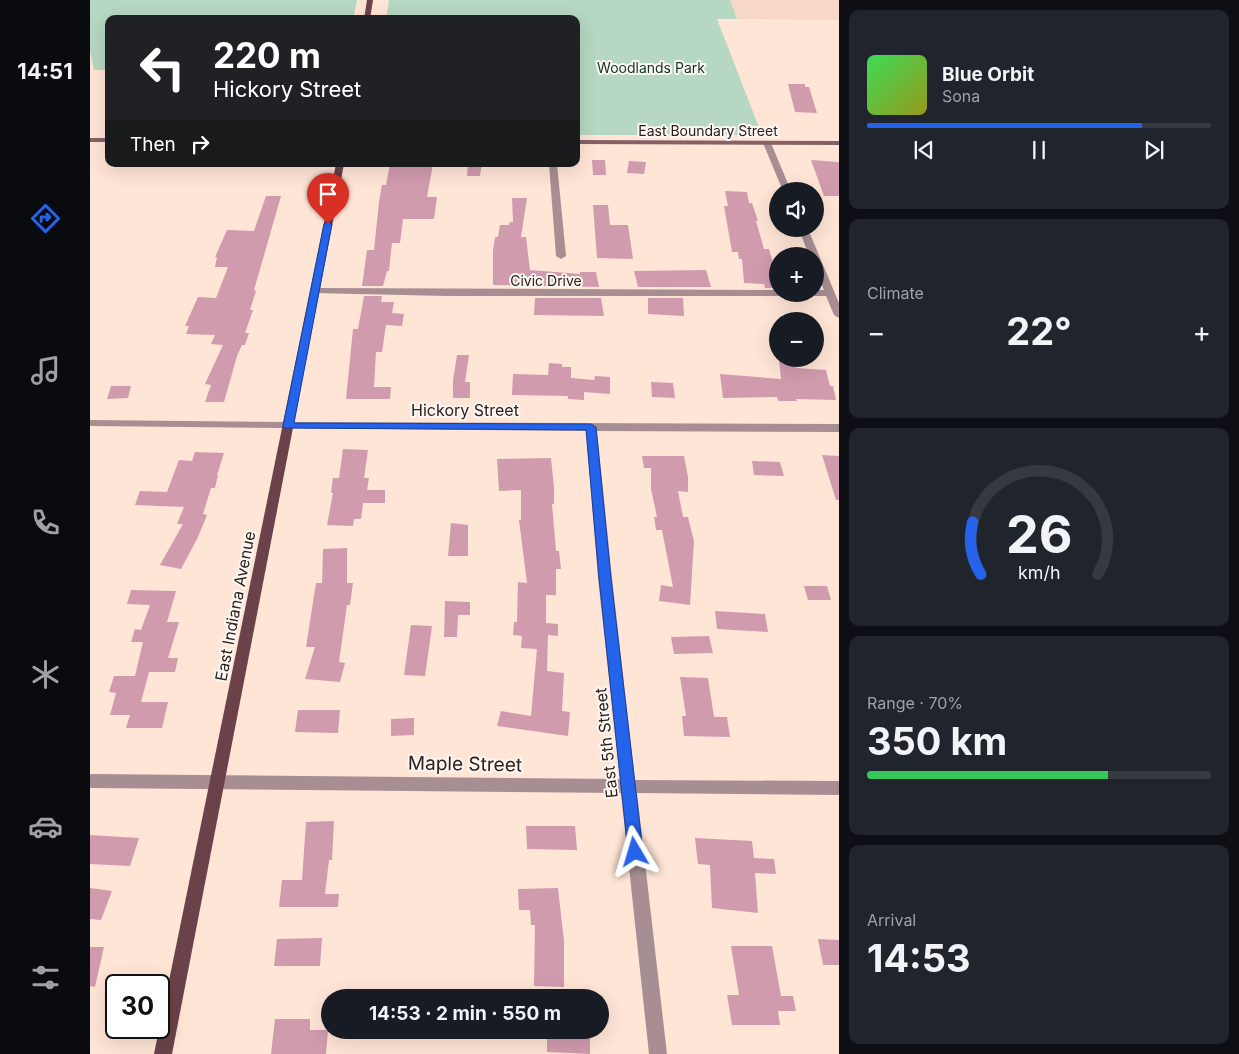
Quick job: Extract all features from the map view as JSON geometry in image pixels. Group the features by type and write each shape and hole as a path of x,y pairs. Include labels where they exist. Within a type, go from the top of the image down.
{"main road":[{"path":"368,15 370,0"},
{"name":"East Indiana Avenue","path":"163,1054 339,167"}],"street":[{"path":"90,140 105,140"},
{"name":"East Boundary Street","path":"580,142 839,143"},
{"path":"767,143 783,182"},
{"path":"553,167 561,256"},
{"path":"824,279 839,316"},
{"name":"Civic Drive","path":"315,291 769,293"},
{"path":"824,294 830,294"},
{"name":"Hickory Street","path":"90,423 288,426 839,428"},
{"name":"East 5th Street","path":"591,427 605,578 658,1054"},
{"name":"Maple Street","path":"90,781 839,788"}],"shaded area":[{"path":"730,0 839,0 839,20 737,19"}],"green space":[{"path":"90,0 357,0 354,15 105,15 105,70 94,70 90,52"},
{"name":"Woodlands Park","path":"389,0 730,0 737,19 717,19 762,135 580,135 580,15 387,15"}],"building":[{"path":"788,84 805,84 805,87 809,87 817,113 795,112"},
{"path":"592,160 605,160 606,175 593,175"},
{"path":"811,160 839,162 839,196 824,196 824,182 819,182"},
{"path":"629,161 646,162 644,174 627,173"},
{"path":"389,167 432,167 427,197 437,197 434,219 403,219 400,243 392,243 389,271 387,271 383,286 362,286 367,250 374,250 382,185 386,185"},
{"path":"468,167 482,167 480,176 467,176"},
{"path":"725,191 747,192 749,203 752,203 758,221 756,221 764,249 769,249 769,288 765,288 764,284 744,283 742,259 739,259 738,252 732,252 724,206 728,206"},
{"path":"266,196 281,196 254,290 256,291 250,310 253,310 245,333 249,333 245,345 242,345 237,356 224,402 205,402 211,385 205,384 223,345 211,344 215,335 186,334 189,326 185,326 198,297 216,298 228,267 215,267 217,257 215,257 227,230 254,231"},
{"path":"512,198 527,198 521,237 526,237 530,270 580,274 580,272 596,272 599,287 493,285 495,237 498,237 500,225 509,225 510,222 513,222"},
{"path":"593,205 608,205 610,225 628,225 633,259 597,258"},
{"path":"706,270 711,287 638,287 634,271"},
{"path":"364,296 382,296 381,302 394,302 392,313 404,314 402,326 386,325 382,352 376,352 374,387 391,387 390,399 346,399 353,329 358,329"},
{"path":"535,298 601,298 604,316 534,315"},
{"path":"648,298 683,298 684,316 648,314"},
{"path":"457,355 469,355 465,382 470,382 470,398 453,398 453,380"},
{"path":"549,363 562,364 562,367 571,367 571,378 594,380 595,376 610,377 610,394 584,392 584,400 568,399 568,396 512,395 513,374 548,375"},
{"path":"780,367 826,370 830,386 833,386 836,400 796,399 797,401 778,401 777,397 723,398 720,374 781,379"},
{"path":"651,382 673,383 675,398 652,397"},
{"path":"111,386 131,386 128,398 107,399"},
{"path":"343,449 368,450 364,478 369,478 367,490 385,490 385,503 363,503 361,519 354,519 353,526 327,525 333,493 331,493 333,478 339,478"},
{"path":"195,452 224,453 215,488 211,488 203,514 207,515 181,569 160,565 183,524 177,524 184,507 135,505 140,491 167,492 179,460 192,461"},
{"path":"822,455 839,456 839,500 836,500"},
{"path":"642,456 684,456 688,477 688,492 678,491 683,517 688,517 694,541 690,605 659,601 661,585 673,587 662,530 656,530 654,517 657,517 651,489 651,468 644,468"},
{"path":"551,458 556,551 559,551 561,569 556,569 556,595 546,595 546,623 558,624 558,636 548,635 547,671 564,673 562,711 570,712 568,736 497,726 501,711 531,716 537,649 521,648 522,636 513,635 514,622 517,622 518,582 527,583 519,520 521,520 521,490 499,491 497,459"},
{"path":"752,461 780,462 784,476 754,475"},
{"path":"451,523 468,525 468,556 448,556"},
{"path":"347,548 347,583 353,583 350,605 347,605 339,662 345,663 340,682 305,679 315,647 306,647 316,583 322,583 323,549"},
{"path":"804,586 827,586 831,600 808,600"},
{"path":"131,590 176,591 167,622 179,622 168,658 178,658 175,672 149,672 141,702 168,702 162,728 126,728 130,715 110,715 116,693 109,692 114,676 135,676 143,642 131,642 135,629 141,630 150,605 127,604"},
{"path":"445,601 470,602 470,615 458,615 457,637 444,637"},
{"path":"715,611 765,614 768,632 717,629"},
{"path":"411,625 432,626 425,676 404,675"},
{"path":"709,636 713,653 674,654 671,637"},
{"path":"680,677 708,678 714,717 727,717 730,737 684,736 682,716 686,716"},
{"path":"298,710 340,710 338,733 295,732"},
{"path":"414,718 414,735 391,736 391,719"},
{"path":"334,821 332,860 329,860 325,894 339,894 338,907 279,907 282,880 302,880 306,822"},
{"path":"526,826 575,826 577,850 527,849"},
{"path":"90,835 139,838 130,866 90,864"},
{"path":"695,838 752,841 754,858 774,859 776,874 755,873 758,913 712,908 710,865 698,864"},
{"path":"90,888 112,891 101,920 90,919"},
{"path":"558,888 564,941 564,987 534,986 535,925 531,925 530,910 519,910 518,889"},
{"path":"322,938 320,966 274,966 277,939"},
{"path":"818,939 839,940 839,965 823,965"},
{"path":"731,946 772,946 781,996 793,996 796,1011 778,1011 780,1025 732,1025 727,995 739,995"},
{"path":"90,947 104,947 95,987 90,986"},
{"path":"275,1019 310,1019 310,1030 321,1030 321,1039 327,1039 326,1054 271,1054"},
{"path":"547,1039 590,1039 590,1054 547,1052"}],"route":[{"path":"328,224 288,426 591,427 605,578 635,852"}]}
